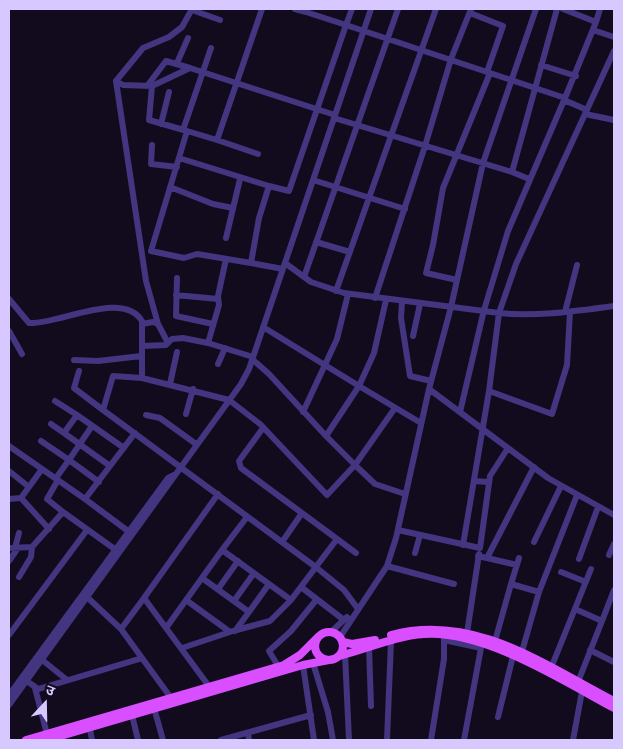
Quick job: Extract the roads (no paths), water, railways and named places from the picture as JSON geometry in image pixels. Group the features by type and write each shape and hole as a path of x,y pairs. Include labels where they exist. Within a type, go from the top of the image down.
{"main road":[{"path":"47,737 64,738 89,725 132,715 292,661 318,637 330,632 342,640 359,644 414,630 482,642 551,668 614,708"},
{"path":"26,740 47,737 89,725 171,698 313,663 369,646 424,634 467,633 482,642 495,642 518,656 614,701"},
{"path":"318,637 315,645 318,654 325,659 339,656 343,649 342,640"}],"street":[{"path":"168,343 158,324 146,281 116,81 143,48 169,38 182,27 192,9 220,20"},
{"path":"217,140 262,9"},
{"path":"295,9 307,11 451,58 565,99 586,112 614,120"},
{"path":"179,158 240,178 289,191 352,9"},
{"path":"9,695 41,659 241,384 263,327 371,9"},
{"path":"304,277 398,9"},
{"path":"336,291 436,9"},
{"path":"342,640 358,609 387,566 398,530 421,423 451,307 483,163 536,9"},
{"path":"512,172 557,9"},
{"path":"564,9 577,12 596,22"},
{"path":"460,412 484,310 508,231 529,179 576,76 600,9"},
{"path":"375,298 426,146 451,58 470,11 503,26 489,72 443,188 426,273 457,280"},
{"path":"593,30 614,37"},
{"path":"177,63 188,38"},
{"path":"211,48 202,72 151,251 184,258 197,254 251,263 284,266 311,282 336,291 402,302 516,315 568,312 614,306"},
{"path":"463,545 489,391 498,313 516,264 614,52"},
{"path":"258,154 149,120 149,86 166,61 318,108 357,125 512,172 529,179"},
{"path":"541,66 576,76"},
{"path":"116,81 123,85 149,86 190,68"},
{"path":"161,124 169,92"},
{"path":"152,145 151,164 176,167"},
{"path":"226,238 240,178"},
{"path":"313,180 404,209"},
{"path":"251,263 259,218 269,186"},
{"path":"170,187 214,204 233,208"},
{"path":"316,242 350,252"},
{"path":"208,343 219,305 218,299 226,259"},
{"path":"489,391 552,414 567,366 568,312 577,265"},
{"path":"177,278 176,316 213,324"},
{"path":"303,412 326,365 342,324 348,294"},
{"path":"176,295 218,299"},
{"path":"9,299 24,320 29,323 112,308 127,308 133,311 139,315 142,324 142,378"},
{"path":"326,436 359,386 374,353 386,300"},
{"path":"402,302 401,318 410,376 431,381"},
{"path":"413,336 420,304"},
{"path":"142,324 153,322 158,324"},
{"path":"263,327 421,423"},
{"path":"9,331 22,354"},
{"path":"142,346 166,346 172,339 183,338 208,343 252,358 326,436 375,484 405,494"},
{"path":"218,364 224,348"},
{"path":"170,384 177,352"},
{"path":"74,360 98,361 141,356"},
{"path":"79,370 74,388 316,568 344,590 358,609"},
{"path":"102,410 113,376 142,378 193,389 229,400 264,428 327,495 355,465 395,408"},
{"path":"186,414 193,389"},
{"path":"429,389 561,486 614,515"},
{"path":"55,401 124,448"},
{"path":"64,433 77,415"},
{"path":"146,415 160,418 196,444"},
{"path":"51,424 110,466"},
{"path":"92,426 68,460 48,499 116,550"},
{"path":"264,428 239,461 239,465 356,553"},
{"path":"85,500 135,433"},
{"path":"41,441 99,482"},
{"path":"9,446 131,533"},
{"path":"467,633 488,482 492,470 508,448"},
{"path":"488,558 534,467"},
{"path":"9,499 21,498 42,469"},
{"path":"9,472 29,487"},
{"path":"474,481 488,482"},
{"path":"534,542 561,486"},
{"path":"121,630 218,494"},
{"path":"498,717 539,592 577,495"},
{"path":"21,498 49,529"},
{"path":"579,559 598,507"},
{"path":"19,577 31,557 32,547 63,512"},
{"path":"282,542 302,513"},
{"path":"166,628 247,517"},
{"path":"9,636 87,530"},
{"path":"398,530 480,548"},
{"path":"9,562 19,533"},
{"path":"9,705 24,679 116,550 131,533"},
{"path":"415,553 420,535"},
{"path":"182,648 232,631 270,621 301,588 337,539"},
{"path":"609,555 614,544"},
{"path":"14,548 32,547"},
{"path":"222,550 290,600"},
{"path":"478,556 518,562 495,642"},
{"path":"218,589 238,561"},
{"path":"387,566 454,584"},
{"path":"551,668 591,569"},
{"path":"562,572 586,582"},
{"path":"234,601 254,573"},
{"path":"202,578 249,612"},
{"path":"232,631 249,612 269,584"},
{"path":"511,584 539,592"},
{"path":"301,588 344,620"},
{"path":"573,740 581,686 590,650 614,590"},
{"path":"87,597 121,630 171,698"},
{"path":"144,598 211,689"},
{"path":"278,666 268,651 291,631 317,599"},
{"path":"186,600 232,631"},
{"path":"575,608 602,621"},
{"path":"330,632 358,609"},
{"path":"431,740 440,688 443,634"},
{"path":"387,740 391,641"},
{"path":"464,740 482,642"},
{"path":"369,646 371,706"},
{"path":"590,650 614,662"},
{"path":"339,656 349,740"},
{"path":"35,688 142,658"},
{"path":"41,659 67,680"},
{"path":"313,663 328,712 333,740"},
{"path":"303,665 314,740"},
{"path":"24,679 35,688 47,737"},
{"path":"154,708 163,740"},
{"path":"132,715 138,740"},
{"path":"221,740 311,716"},
{"path":"89,725 92,740"},
{"path":"248,733 249,740"}]}
